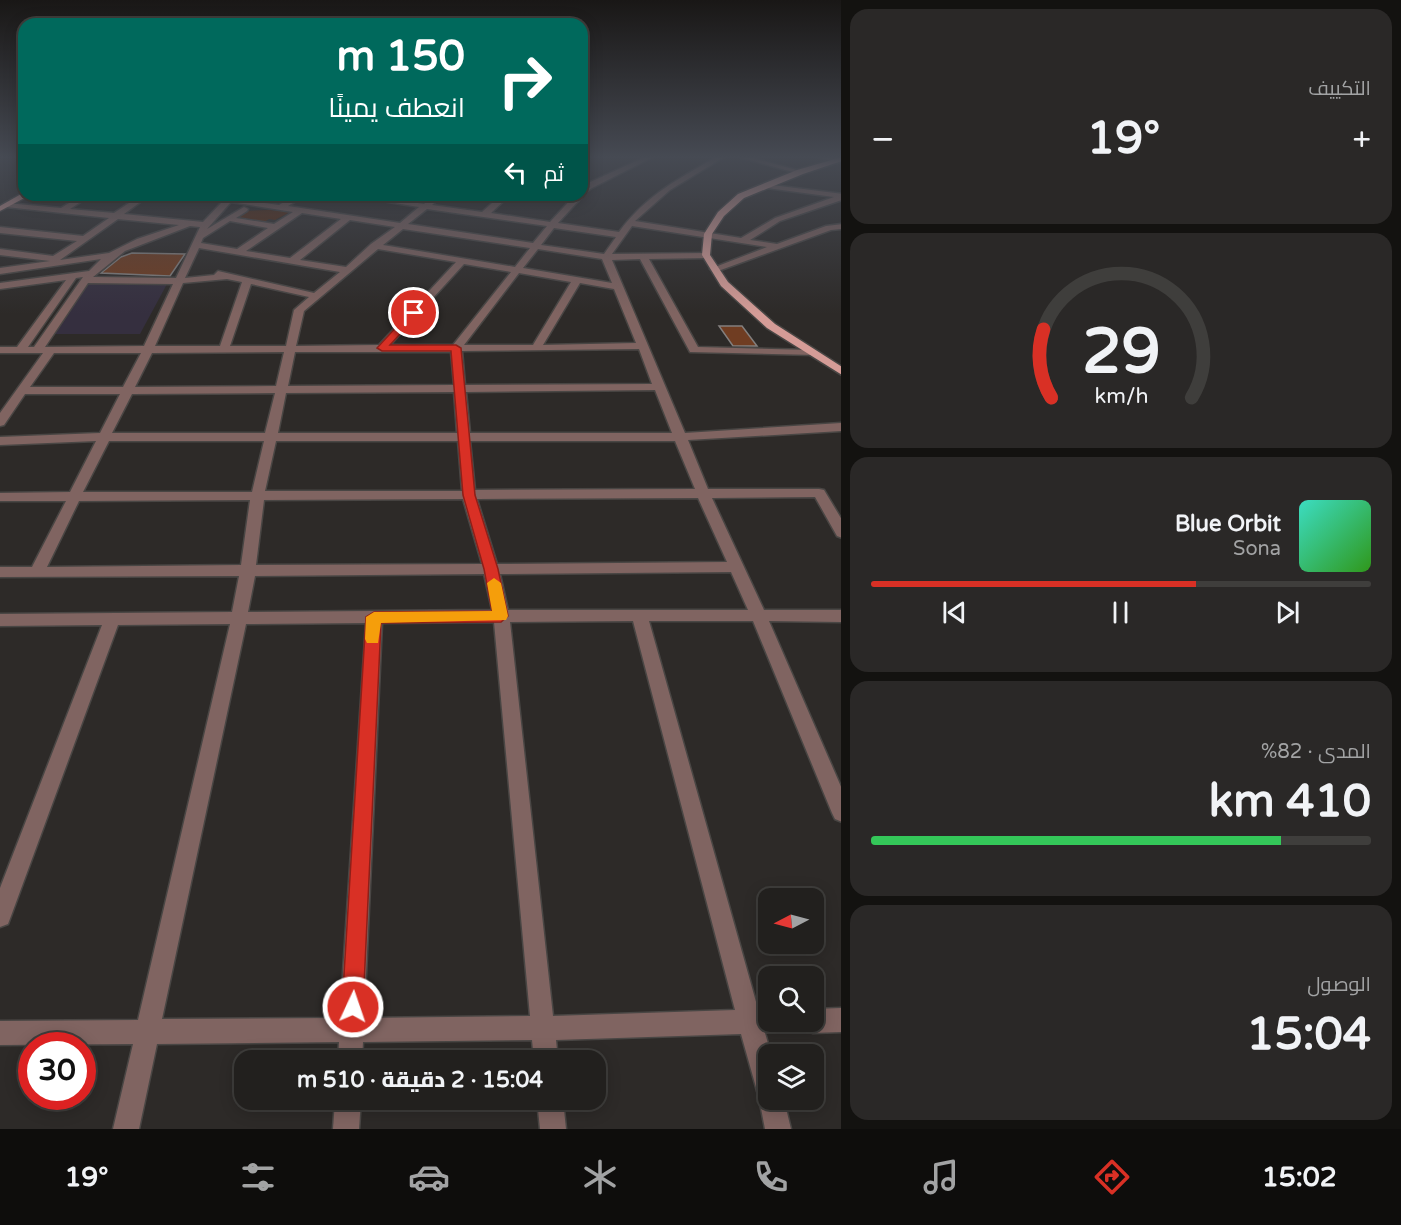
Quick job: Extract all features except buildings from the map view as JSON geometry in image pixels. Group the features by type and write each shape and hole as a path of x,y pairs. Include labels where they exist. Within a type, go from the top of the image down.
{"main road":[{"path":"728,209 708,234 706,255 724,284 771,326 841,371"}],"street":[{"path":"46,209 116,216 165,217 199,224"},
{"path":"0,252 55,259 126,209"},
{"path":"198,241 244,209"},
{"path":"0,271 111,255 133,244 199,224 218,210 256,209"},
{"path":"288,209 606,256 706,255"},
{"path":"126,1129 239,618 258,494 299,310 374,246 423,209"},
{"path":"446,209 622,235"},
{"path":"485,214 491,209"},
{"path":"545,1050 501,616 491,569 469,495 466,438 456,348 566,209"},
{"path":"606,256 642,209"},
{"path":"743,240 758,228 776,219 808,209"},
{"path":"237,252 301,210"},
{"path":"292,261 348,218"},
{"path":"230,219 276,227"},
{"path":"631,223 780,247"},
{"path":"37,573 148,349 198,241 199,224"},
{"path":"715,269 829,228 841,226"},
{"path":"0,230 85,239"},
{"path":"198,241 237,252 346,270"},
{"path":"374,246 576,282 619,287"},
{"path":"0,422 90,276 111,255"},
{"path":"606,256 703,493 759,616 841,811"},
{"path":"643,256 694,350 811,353"},
{"path":"382,348 462,261"},
{"path":"186,267 316,296"},
{"path":"0,286 73,276 179,281 227,276"},
{"path":"21,349 73,276"},
{"path":"224,349 247,280"},
{"path":"536,348 576,282"},
{"path":"0,350 643,346"},
{"path":"21,391 660,387"},
{"path":"0,441 104,437 680,437 841,427"},
{"path":"0,496 819,493 841,530"},
{"path":"0,572 737,567"},
{"path":"639,615 758,1018"},
{"path":"0,620 639,615 841,616"},
{"path":"350,1050 374,617"},
{"path":"0,916 112,619"},
{"path":"824,1021 841,1020"},
{"path":"0,1033 543,1028 758,1021"},
{"path":"346,1129 347,1110"},
{"path":"551,1110 553,1129"},
{"path":"773,1110 778,1129"}],"shaded area":[{"path":"244,211 290,212 275,220 269,219 264,222 235,217"},
{"path":"84,284 167,284 140,334 48,334"}],"slow traffic":[{"path":"372,639 374,617 501,616 494,583"}],"route":[{"path":"353,1007 374,617 501,616 491,569 469,495 466,438 456,348 382,348 414,313"}]}
